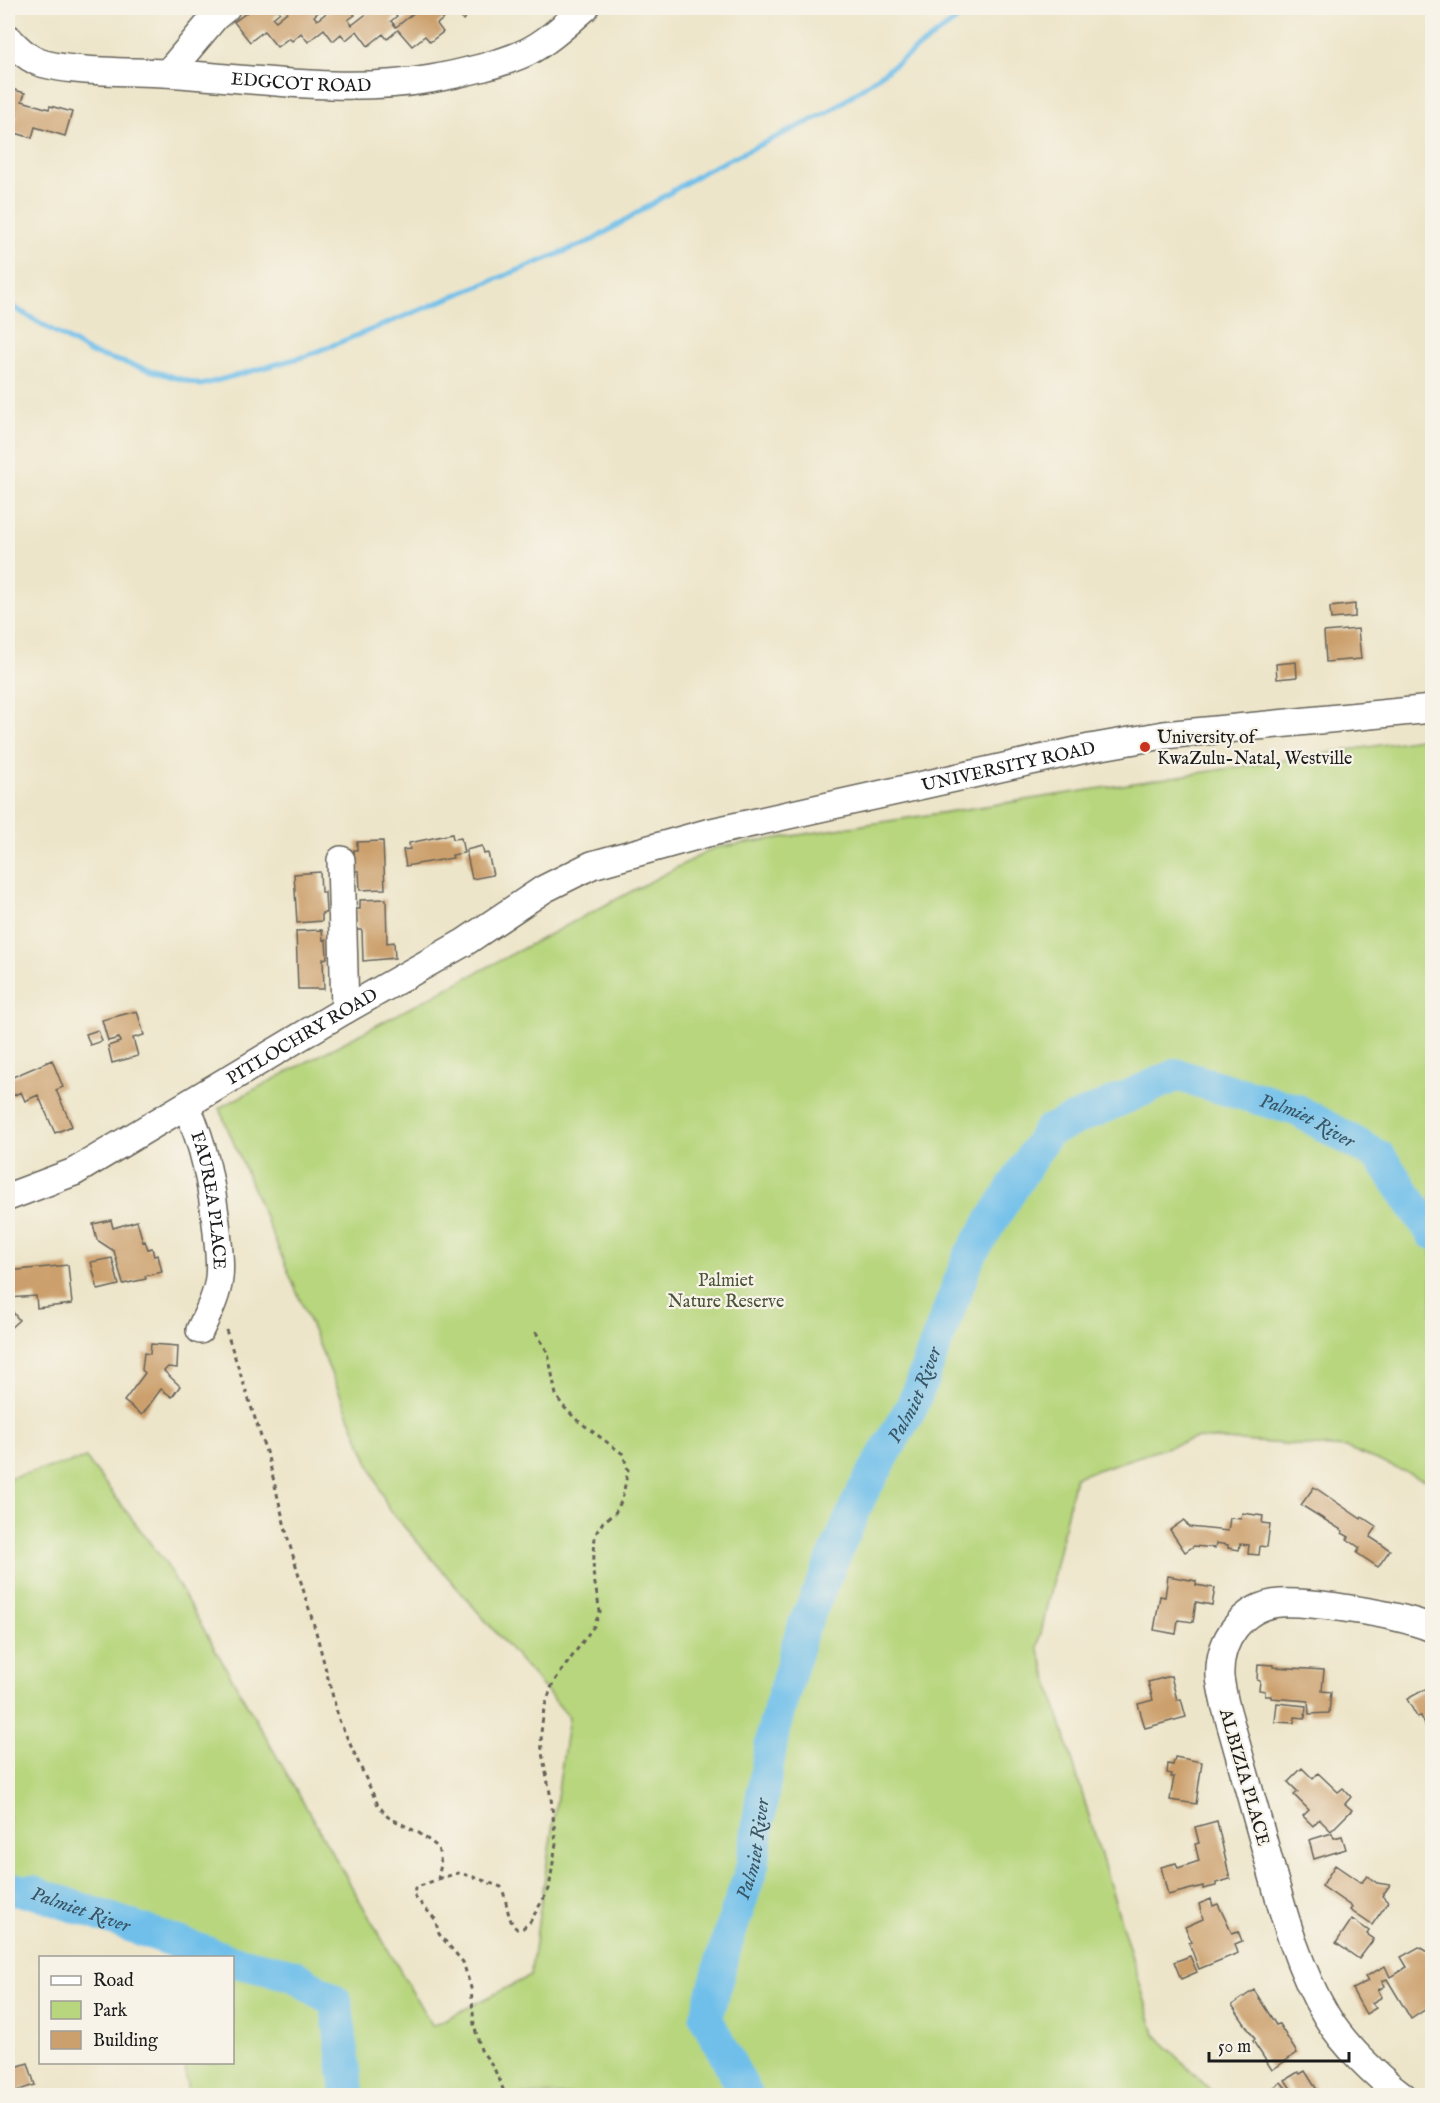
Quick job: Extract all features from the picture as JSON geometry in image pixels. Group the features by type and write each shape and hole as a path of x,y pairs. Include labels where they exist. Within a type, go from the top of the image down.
{"street":[{"path":"168,73 214,17 226,8"},
{"name":"EDGCOT ROAD","path":"8,38 22,52 36,61 77,68 357,85 432,79 496,63 528,52 585,8"},
{"name":"UNIVERSITY ROAD","path":"592,865 707,833 1090,748 1164,735 1432,709"},
{"path":"341,860 345,1010"},
{"name":"PITLOCHRY ROAD","path":"8,1197 74,1172 345,1010 465,942 544,889 592,865"},
{"name":"FAUREA PLACE","path":"186,1106 204,1156 214,1206 219,1250 219,1276 213,1329"},
{"name":"ALBIZIA PLACE","path":"1403,2096 1389,2086 1340,2035 1327,2018 1300,1960 1281,1904 1225,1704 1220,1677 1221,1660 1224,1646 1232,1630 1247,1615 1278,1603 1301,1603 1389,1615 1432,1629"}],"path":[{"path":"213,1329 269,1461 288,1539 339,1720 378,1805 388,1817 419,1833 438,1847 441,1864 438,1879"},
{"path":"506,2096 493,2066 481,2050 474,2025 471,1988 463,1962 439,1934 435,1919 414,1896 415,1888 438,1879 458,1873 471,1876 501,1887 506,1896 512,1924 517,1929 523,1928 530,1922 549,1889 556,1843 551,1798 542,1753 541,1733 544,1708 553,1683 594,1626 600,1612 593,1573 595,1535 603,1522 615,1513 622,1500 628,1470 623,1454 577,1420 563,1406 556,1395 548,1353 534,1329"}],"green space":[{"name":"Palmiet Nature Reserve","path":"1432,737 1432,1483 1347,1448 1196,1438 1075,1477 1038,1647 1155,2034 1215,2095 188,2095 185,2064 234,2064 234,1956 175,1956 174,1946 33,1892 8,1886 8,1478 86,1458 166,1564 432,2026 530,1976 569,1717 388,1508 219,1108 714,848"}],"building":[{"path":"253,8 276,8 280,12 273,18 276,21 292,8 319,8 321,10 314,16 317,20 333,8 348,8 355,15 348,20 352,25 374,8 390,8 397,16 391,21 396,27 420,8 422,10 426,8 472,8 474,10 463,20 455,10 437,24 443,32 430,42 425,36 412,46 398,30 387,39 383,34 368,46 357,31 346,40 341,34 333,41 324,29 308,42 301,33 292,41 289,38 277,47 264,31 250,42 234,22"},
{"path":"8,88 25,93 22,101 49,109 50,106 72,112 65,136 35,127 32,138 12,132 17,114 8,112"},
{"path":"1355,604 1355,617 1331,619 1330,607"},
{"path":"1358,629 1361,659 1326,662 1324,632"},
{"path":"1296,662 1297,677 1277,679 1276,664"},
{"path":"452,834 453,839 461,838 464,853 452,855 453,858 406,866 403,850 410,849 409,843"},
{"path":"383,841 385,889 360,890 359,871 355,871 354,850 357,850 357,842"},
{"path":"482,846 484,854 488,853 493,875 472,879 466,850"},
{"path":"320,872 321,892 325,892 326,913 322,913 322,921 297,923 294,874"},
{"path":"386,899 387,943 394,942 395,958 363,961 362,930 357,930 356,909 360,909 360,900"},
{"path":"322,930 323,940 326,939 327,958 323,959 324,989 298,989 296,931"},
{"path":"137,1011 144,1035 133,1038 138,1056 112,1063 108,1046 120,1042 119,1038 108,1041 102,1020"},
{"path":"98,1030 102,1041 90,1045 86,1034"},
{"path":"52,1060 63,1087 56,1090 72,1126 55,1133 38,1095 25,1101 21,1092 8,1098 8,1079"},
{"path":"111,1220 113,1228 137,1221 143,1242 145,1241 148,1249 152,1248 154,1256 158,1255 162,1272 145,1276 146,1279 123,1284 114,1251 97,1240 93,1224"},
{"path":"112,1258 119,1285 98,1290 91,1262"},
{"path":"68,1265 72,1304 37,1308 36,1296 8,1298 8,1271"},
{"path":"8,1306 19,1320 8,1330"},
{"path":"151,1344 178,1346 177,1368 168,1367 164,1371 180,1386 172,1397 161,1389 142,1415 124,1401 145,1373 142,1370 144,1353 150,1354"},
{"path":"1314,1487 1361,1519 1362,1517 1377,1527 1370,1537 1390,1550 1378,1567 1357,1553 1360,1548 1347,1539 1349,1537 1342,1533 1343,1531 1301,1505"},
{"path":"1242,1513 1263,1516 1262,1523 1270,1524 1267,1547 1260,1546 1259,1555 1248,1554 1249,1545 1240,1544 1239,1550 1216,1543 1215,1548 1194,1546 1185,1552 1170,1530 1184,1520 1189,1527 1228,1531 1230,1518 1241,1519"},
{"path":"1168,1576 1196,1581 1196,1585 1215,1588 1212,1605 1196,1602 1193,1622 1178,1620 1176,1634 1154,1630 1160,1596 1165,1597"},
{"path":"1258,1664 1324,1670 1322,1691 1331,1692 1329,1713 1309,1714 1308,1701 1265,1696 1265,1691 1259,1690"},
{"path":"1171,1676 1177,1700 1181,1699 1186,1717 1145,1728 1138,1704 1153,1700 1148,1682"},
{"path":"1431,1686 1432,1727 1431,1724 1426,1727 1421,1716 1417,1717 1407,1699"},
{"path":"1277,1703 1306,1706 1305,1718 1295,1717 1294,1723 1275,1722"},
{"path":"1175,1757 1202,1762 1196,1804 1170,1800 1174,1777 1167,1773 1168,1764 1173,1765"},
{"path":"1302,1768 1313,1779 1318,1773 1338,1792 1343,1788 1351,1797 1345,1804 1352,1810 1331,1831 1319,1819 1313,1826 1303,1816 1309,1810 1294,1795 1298,1792 1288,1782"},
{"path":"1217,1821 1230,1879 1216,1883 1216,1886 1203,1889 1203,1886 1168,1895 1161,1867 1176,1863 1178,1868 1199,1861 1195,1844 1199,1843 1195,1827"},
{"path":"1332,1833 1334,1838 1342,1836 1346,1849 1314,1859 1309,1840"},
{"path":"1335,1865 1360,1882 1367,1876 1377,1883 1390,1885 1382,1896 1388,1902 1372,1925 1350,1910 1352,1907 1322,1886"},
{"path":"1211,1899 1213,1906 1218,1904 1232,1933 1238,1931 1242,1941 1235,1944 1238,1953 1199,1969 1189,1943 1192,1942 1185,1927 1203,1919 1199,1904"},
{"path":"1352,1919 1369,1931 1367,1934 1374,1939 1359,1959 1336,1943"},
{"path":"1419,1947 1432,1955 1432,2005 1411,2019 1387,1979 1382,1981 1385,1986 1378,1990 1382,1997 1372,2003 1376,2008 1366,2014 1352,1989 1368,1981 1365,1977 1385,1966 1390,1977 1407,1967 1401,1957"},
{"path":"1190,1956 1197,1972 1181,1979 1174,1962"},
{"path":"1254,1990 1297,2053 1272,2070 1232,2005"},
{"path":"8,2026 16,2052 9,2055 13,2068 28,2063 35,2085 9,2093"},
{"path":"1305,2071 1321,2096 1296,2096 1285,2080 1298,2072 1300,2074"},
{"path":"1281,2082 1288,2091 1278,2096 1273,2088"}],"waterway":[{"path":"8,304 91,353 201,385 306,356 593,240 705,171 829,112 973,8"},
{"name":"Palmiet River","path":"747,2096 706,2018 726,1945 753,1864 774,1728 802,1630 861,1495 913,1404 969,1257 1048,1131 1177,1075 1297,1110 1380,1157 1432,1233"},
{"name":"Palmiet River","path":"8,1889 33,1892 217,1956"},
{"name":"Palmiet River","path":"234,1961 293,1975 336,2002 348,2096"}],"place":[{"name":"University of KwaZulu-Natal, Westville","path":"1145,747"}]}
